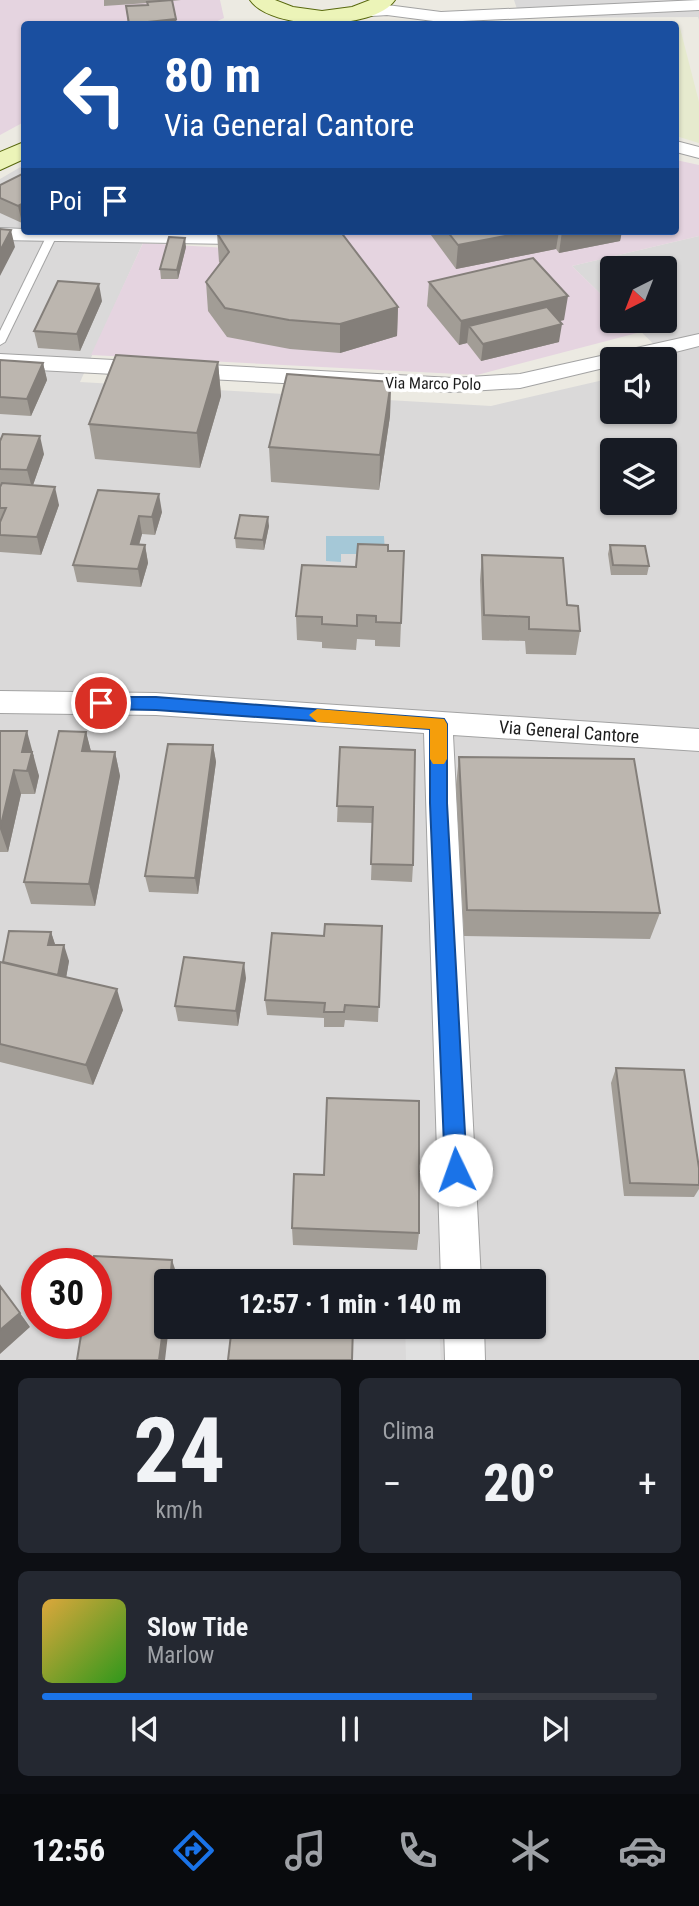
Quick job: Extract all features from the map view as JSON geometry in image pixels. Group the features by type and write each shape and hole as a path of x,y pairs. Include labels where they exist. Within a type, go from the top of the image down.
{"main road":[{"path":"256,10 305,15 358,12 385,0"},
{"path":"0,162 21,151"}],"street":[{"path":"396,0 428,16"},
{"path":"358,12 394,11 428,16 696,3"},
{"path":"679,147 699,153"},
{"path":"0,234 21,234"},
{"path":"125,235 232,238 276,235"},
{"path":"670,347 699,340"},
{"name":"Via Marco Polo","path":"0,361 453,385 520,381 600,363"},
{"name":"Via General Cantore","path":"0,702 156,704 699,740"},
{"path":"439,724 439,803 460,1269"},
{"path":"464,1339 465,1360"}],"lane":[{"path":"0,342 52,235"}],"shaded area":[{"path":"0,0 220,0 224,18 218,21 21,21 21,124 0,135"},
{"path":"514,0 699,0 699,20 698,17 520,18"},
{"path":"679,161 699,165 699,236 614,256 600,256 600,259 572,266 600,293 600,333 637,333 477,375 91,355 143,243 261,250 315,235 679,235"},
{"path":"21,167 21,235 146,236 80,382 491,406 600,381 600,424 677,424 677,347 657,347 642,333 677,333 677,256 614,256 699,236 699,1360 0,1360 0,179"},
{"path":"600,259 600,293 572,266"},
{"path":"405,1339 440,1339 441,1360 406,1360"}],"green space":[{"path":"679,24 699,102 699,143 679,137"}],"water":[{"path":"326,536 384,536 385,554 341,554 341,562 326,561"}],"building":[{"path":"172,0 176,19 128,21 126,6 148,5 147,2"},
{"path":"21,174 21,204 18,206 0,198 0,185"},
{"path":"0,229 11,230 0,251"},
{"path":"218,235 343,235 398,307 340,324 289,320 225,308 206,282 229,252"},
{"path":"450,235 510,235 458,245"},
{"path":"169,237 185,238 177,270 160,269"},
{"path":"533,258 568,296 461,321 429,282"},
{"path":"58,281 99,284 77,334 34,331"},
{"path":"547,307 562,324 483,344 469,326"},
{"path":"116,355 218,362 197,433 89,424"},
{"path":"0,360 43,363 27,399 0,397"},
{"path":"287,374 391,382 380,455 269,447"},
{"path":"3,434 40,436 27,470 0,469 0,441"},
{"path":"2,483 55,487 37,537 0,535 0,522 6,508 0,508"},
{"path":"98,490 159,494 152,517 139,516 131,544 145,545 138,569 73,565"},
{"path":"240,515 268,517 263,540 235,538"},
{"path":"358,544 388,545 388,551 404,551 401,623 376,622 376,616 357,615 357,626 322,624 322,617 296,616 302,565 356,567"},
{"path":"610,545 645,546 649,566 613,565"},
{"path":"482,555 563,558 567,605 578,606 580,631 529,629 529,617 484,615"},
{"path":"0,731 27,731 22,752 32,752 27,771 14,770 0,829"},
{"path":"59,731 86,732 82,751 115,752 89,884 24,882"},
{"path":"168,744 213,745 195,878 145,876"},
{"path":"340,747 415,750 413,865 371,864 373,807 337,806"},
{"path":"459,757 634,759 660,913 467,910"},
{"path":"325,924 382,926 379,1007 345,1005 344,1012 324,1012 325,1003 265,1000 272,933 324,936"},
{"path":"9,931 51,932 48,945 64,945 58,975 3,962"},
{"path":"184,957 244,963 236,1011 175,1006"},
{"path":"0,962 117,989 86,1065 0,1044"},
{"path":"616,1068 684,1070 699,1168 699,1185 630,1183"},
{"path":"327,1098 419,1101 419,1233 292,1228 294,1174 324,1175"},
{"path":"112,1257 172,1260 171,1269 154,1269 154,1339 162,1339 159,1360 77,1360 80,1339 112,1339"},
{"path":"0,1286 20,1313 0,1330"},
{"path":"230,1339 353,1339 352,1360 228,1360"}],"slow traffic":[{"path":"317,715 439,724 439,759"}],"route":[{"path":"101,703 156,704 439,724 439,803 456,1170"}]}
